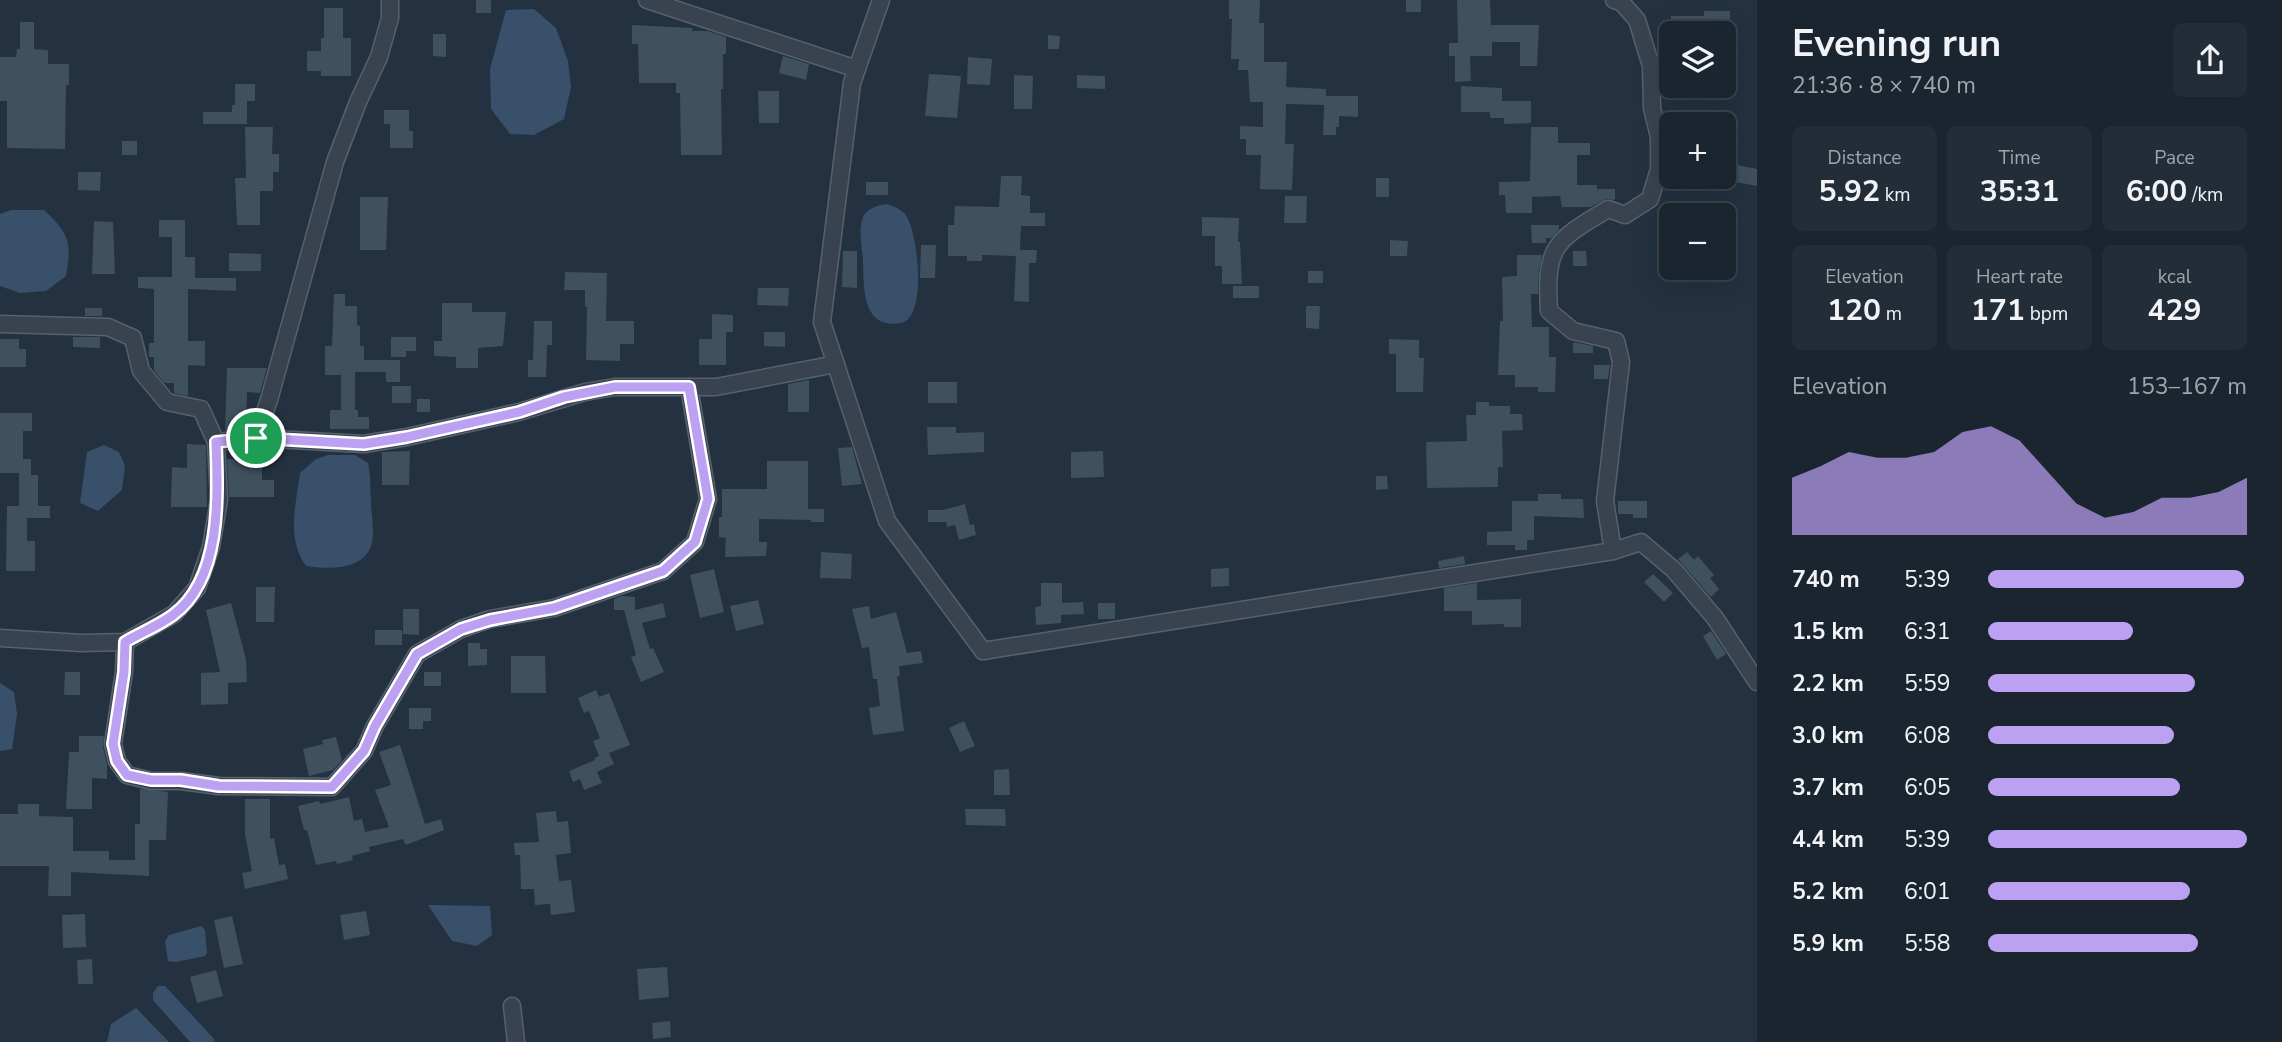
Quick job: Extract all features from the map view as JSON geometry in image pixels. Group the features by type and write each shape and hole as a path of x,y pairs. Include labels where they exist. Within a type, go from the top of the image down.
{"street":[{"path":"256,438 269,401 335,162 379,57 390,19 390,0"},
{"path":"647,0 857,69"},
{"path":"881,0 852,83 822,322 887,521 982,651 1613,551 1641,542 1674,570 1715,618 1757,682"},
{"path":"1613,551 1605,501 1621,362 1616,341 1573,331 1549,311 1547,287 1551,255 1567,234 1608,209 1625,215 1650,199 1659,169 1659,137 1652,108 1651,66 1637,20 1621,2 1614,0"},
{"path":"0,324 108,327 133,338 141,371 167,402 201,409 216,442 219,500 211,547 197,588 174,614 125,642 82,643 0,638"},
{"path":"216,442 256,438 364,444 519,412 585,392 615,387 716,387 836,364"},
{"path":"125,642 124,672 113,744 117,761 127,775 151,780 181,780 219,786 332,787 364,751 375,726 417,654 461,629 554,608 663,571 695,542 708,499 689,387"},
{"path":"512,1006 516,1042"}],"water":[{"path":"534,9 556,28 568,61 571,87 564,119 534,135 510,134 491,109 490,69 506,10"},
{"path":"886,204 905,214 910,223 917,254 918,291 915,306 909,318 901,323 878,320 867,304 865,293 862,222 870,209"},
{"path":"11,210 44,210 64,232 69,255 66,276 46,291 20,293 0,286 0,214"},
{"path":"104,445 119,452 125,466 122,490 98,511 80,503 87,452"},
{"path":"328,455 355,455 368,463 372,544 365,556 350,565 332,568 306,566 300,556 294,533 300,473 316,459"},
{"path":"0,683 14,692 17,714 12,749 0,751"},
{"path":"428,905 490,906 492,935 477,946 452,941"},
{"path":"201,926 205,930 205,956 168,961 165,941 169,935"},
{"path":"158,986 165,986 215,1040 190,1042 153,1000 153,993"},
{"path":"136,1008 169,1042 107,1042 111,1024"}],"building":[{"path":"476,0 491,0 491,13 476,13"},
{"path":"1229,0 1260,0 1259,23 1264,23 1264,62 1287,62 1286,87 1326,89 1326,96 1358,96 1358,117 1339,116 1336,135 1323,135 1324,105 1286,104 1285,144 1294,144 1292,190 1260,189 1261,155 1246,155 1246,139 1240,139 1240,126 1263,127 1263,102 1250,102 1248,70 1238,70 1239,59 1231,59 1232,19 1229,19"},
{"path":"1406,0 1421,0 1421,12 1406,12"},
{"path":"1457,0 1490,0 1491,25 1539,25 1537,66 1520,66 1520,42 1492,42 1492,56 1470,56 1471,81 1455,82 1455,56 1449,56 1449,43 1458,43"},
{"path":"324,8 343,8 343,38 351,38 351,76 321,76 321,71 307,71 307,51 321,51"},
{"path":"1704,11 1730,11 1730,21 1671,21 1671,16 1704,16"},
{"path":"20,22 34,22 34,49 48,50 48,64 69,64 65,149 7,148 7,101 0,101 0,57 16,57 17,49 20,49"},
{"path":"632,25 692,28 692,31 708,31 726,37 721,89 722,155 681,155 680,93 676,93 676,83 639,83 638,44 632,44"},
{"path":"433,34 446,34 446,57 433,56"},
{"path":"1048,35 1060,36 1059,49 1048,49"},
{"path":"783,56 809,64 806,80 779,73"},
{"path":"968,57 992,59 990,85 967,84"},
{"path":"929,74 961,76 957,118 925,116"},
{"path":"1014,75 1033,76 1032,109 1014,109"},
{"path":"1077,75 1105,76 1105,89 1077,88"},
{"path":"235,84 255,84 255,101 247,101 247,124 203,124 203,112 232,112 232,105 235,105"},
{"path":"1461,86 1502,88 1502,101 1531,101 1531,123 1504,124 1504,118 1490,118 1490,112 1461,112"},
{"path":"758,91 779,91 779,123 759,123"},
{"path":"384,110 409,110 409,131 413,131 413,148 390,148 390,124 384,124"},
{"path":"245,127 273,127 272,154 279,154 279,172 273,172 273,191 260,191 260,225 237,225 235,178 246,178"},
{"path":"1531,127 1558,127 1558,143 1590,143 1590,155 1577,155 1577,185 1615,189 1615,200 1606,199 1590,207 1562,207 1560,196 1532,197 1532,213 1506,213 1505,195 1499,195 1499,182 1530,181"},
{"path":"122,141 137,141 137,155 122,155"},
{"path":"1736,165 1757,169 1757,186 1736,182"},
{"path":"78,172 101,172 100,191 78,190"},
{"path":"1001,176 1022,176 1021,195 1030,196 1030,213 1045,213 1045,226 1021,226 1020,250 1037,250 1036,263 1029,263 1029,302 1014,301 1016,256 982,255 982,261 967,261 967,256 948,256 948,225 954,225 955,206 999,207"},
{"path":"1376,178 1389,178 1389,197 1376,197"},
{"path":"866,182 888,182 888,195 866,195"},
{"path":"1285,196 1307,196 1306,223 1284,223"},
{"path":"360,197 388,197 386,250 360,250"},
{"path":"1202,217 1239,218 1242,284 1222,284 1222,266 1215,266 1215,236 1202,236"},
{"path":"159,220 185,220 185,257 195,257 195,278 236,278 236,291 188,289 188,341 205,341 205,366 188,365 188,396 174,393 174,383 164,383 154,370 154,357 149,357 149,343 154,343 154,289 138,288 138,277 172,277 172,237 159,237"},
{"path":"94,221 113,222 115,274 92,274"},
{"path":"1531,225 1559,225 1559,230 1551,238 1546,238 1546,243 1532,243"},
{"path":"1390,240 1408,241 1407,256 1390,256"},
{"path":"921,245 936,245 935,278 920,278"},
{"path":"843,251 857,251 857,288 842,287"},
{"path":"1573,251 1586,251 1587,266 1573,266"},
{"path":"229,253 261,254 261,271 229,271"},
{"path":"1517,255 1542,255 1538,294 1531,294 1532,327 1549,327 1549,357 1556,357 1555,392 1538,392 1538,387 1515,387 1515,375 1498,375 1500,321 1503,321 1502,277 1517,276"},
{"path":"1308,271 1323,271 1323,283 1308,283"},
{"path":"565,272 607,273 606,321 634,321 634,344 620,344 620,361 586,360 585,290 564,290"},
{"path":"1233,286 1259,286 1259,298 1233,298"},
{"path":"758,288 789,288 788,306 757,305"},
{"path":"334,294 345,294 345,306 357,306 357,325 360,326 360,346 364,346 364,360 400,360 400,382 386,382 386,372 355,372 355,410 358,410 358,417 369,417 369,429 330,429 330,410 341,410 341,375 325,375 325,346 332,346"},
{"path":"442,303 472,303 472,312 506,312 503,346 478,348 478,368 456,368 456,357 434,356 434,341 442,341"},
{"path":"1306,306 1320,306 1319,329 1306,328"},
{"path":"85,308 102,308 102,316 85,316"},
{"path":"712,314 733,315 733,332 726,332 726,365 699,365 699,339 712,339"},
{"path":"534,321 552,321 552,345 547,345 546,377 528,377 528,360 533,360"},
{"path":"764,332 785,332 785,347 764,346"},
{"path":"73,337 100,337 100,348 73,347"},
{"path":"391,337 416,337 416,351 406,351 406,357 391,357"},
{"path":"0,339 19,339 19,349 26,349 26,367 0,367"},
{"path":"1389,339 1419,340 1419,358 1424,358 1423,392 1396,392 1396,354 1389,354"},
{"path":"1573,342 1593,346 1593,353 1573,353"},
{"path":"1594,365 1610,365 1608,379 1594,379"},
{"path":"227,368 267,368 260,393 247,392 246,428 225,431"},
{"path":"809,380 809,412 788,412 788,384"},
{"path":"928,382 957,382 957,403 928,403"},
{"path":"392,386 411,386 411,403 392,403"},
{"path":"417,399 430,399 430,412 417,412"},
{"path":"1476,402 1489,402 1489,406 1510,406 1510,414 1522,414 1523,430 1502,431 1503,467 1498,467 1498,487 1427,488 1426,442 1467,441 1466,415 1476,415"},
{"path":"0,413 32,413 32,431 23,431 23,459 31,459 31,475 38,475 38,506 50,506 50,518 27,518 27,541 35,541 35,571 6,571 7,506 19,506 19,473 0,473"},
{"path":"927,427 956,427 956,433 984,432 984,452 928,455"},
{"path":"187,444 206,445 207,507 171,507 172,467 187,468"},
{"path":"852,447 862,484 842,486 838,448"},
{"path":"410,451 409,485 382,485 382,452"},
{"path":"1103,451 1104,477 1071,478 1071,452"},
{"path":"227,459 262,460 262,480 274,480 274,497 229,497"},
{"path":"767,461 808,461 808,509 824,509 824,522 759,519 759,542 767,542 766,556 725,557 726,538 719,537 722,489 767,489"},
{"path":"1376,476 1387,476 1388,489 1376,490"},
{"path":"1538,494 1561,494 1561,499 1583,499 1584,518 1534,516 1534,540 1527,540 1527,550 1515,550 1515,545 1487,545 1487,532 1512,531 1512,501 1538,501"},
{"path":"1618,501 1647,501 1647,518 1618,514"},
{"path":"965,504 970,525 974,524 976,535 959,540 955,525 947,527 946,522 928,522 928,510 943,510"},
{"path":"821,552 852,554 851,579 820,578"},
{"path":"1687,552 1694,560 1698,556 1714,575 1710,578 1719,589 1711,597 1678,559"},
{"path":"1464,556 1465,564 1439,568 1438,561"},
{"path":"1229,568 1229,586 1211,587 1211,569"},
{"path":"714,569 724,612 700,618 690,575"},
{"path":"1653,574 1673,593 1664,602 1644,582"},
{"path":"1041,583 1062,583 1062,603 1083,602 1084,614 1061,615 1061,623 1036,625 1035,607 1041,606"},
{"path":"1477,583 1477,600 1521,599 1521,627 1504,627 1504,624 1472,625 1472,611 1444,611 1444,588"},
{"path":"256,587 275,587 274,622 256,622"},
{"path":"621,596 635,597 635,610 663,603 666,617 642,623 650,649 653,648 664,672 641,682 631,657 636,655 624,610 614,610 614,599"},
{"path":"758,600 764,624 736,631 730,606"},
{"path":"231,603 246,659 247,682 228,683 228,704 201,705 201,673 220,672 206,610"},
{"path":"1098,603 1115,603 1115,619 1098,619"},
{"path":"869,606 871,619 896,612 907,653 921,651 923,663 899,666 900,676 897,676 904,731 873,735 869,708 880,706 877,679 873,679 869,647 862,648 852,609"},
{"path":"403,609 419,609 419,635 403,634"},
{"path":"375,630 402,630 402,645 375,645"},
{"path":"1711,631 1726,654 1717,660 1703,636"},
{"path":"468,643 480,643 480,649 487,649 487,665 468,666"},
{"path":"511,656 545,656 546,693 511,693"},
{"path":"65,672 80,672 80,695 64,695"},
{"path":"424,672 441,672 441,686 424,686"},
{"path":"596,690 599,697 609,693 630,745 609,753 614,764 597,772 602,783 584,790 580,779 573,782 569,771 599,756 593,741 600,738 589,711 584,713 578,698"},
{"path":"409,708 431,708 431,721 423,721 423,729 409,729"},
{"path":"964,721 975,746 960,752 949,728"},
{"path":"79,736 104,736 107,779 92,778 92,809 66,809 69,752 79,752"},
{"path":"336,737 342,760 333,770 309,776 303,749 323,744 322,740"},
{"path":"400,745 425,824 441,819 444,830 406,845 403,839 369,847 370,851 352,856 353,860 316,865 298,806 349,797 354,821 362,819 365,832 389,827 375,790 391,785 379,752"},
{"path":"1009,769 1010,795 994,795 994,770"},
{"path":"140,789 168,792 166,840 149,840 149,876 71,872 71,896 48,896 49,866 0,866 0,814 18,814 18,804 39,804 39,816 73,817 73,851 109,851 109,860 135,860 135,824 140,824"},
{"path":"245,799 270,799 270,839 274,838 279,865 285,864 288,879 245,889 242,873 252,871 245,834"},
{"path":"965,809 1005,809 1006,826 966,825"},
{"path":"556,811 557,822 568,821 571,853 556,855 559,881 571,880 575,912 551,915 550,904 535,905 534,889 521,889 520,855 515,855 514,843 539,842 536,813"},
{"path":"366,911 370,935 344,940 340,915"},
{"path":"85,914 86,947 63,948 62,915"},
{"path":"232,916 243,964 224,968 214,920"},
{"path":"92,959 93,984 78,984 77,960"},
{"path":"667,967 669,997 639,1000 637,969"},
{"path":"216,970 223,996 197,1003 190,977"},
{"path":"670,1021 671,1037 653,1039 652,1023"}],"route":[{"path":"615,387 689,387 708,499 695,542 663,571 554,608 490,620 461,629 417,654 375,726 364,751 332,787 219,786 181,780 151,780 127,775 117,761 113,744 124,672 125,642 174,614 197,588 211,547 219,500 216,442 256,438 364,444 519,412 585,392 615,387"}]}
